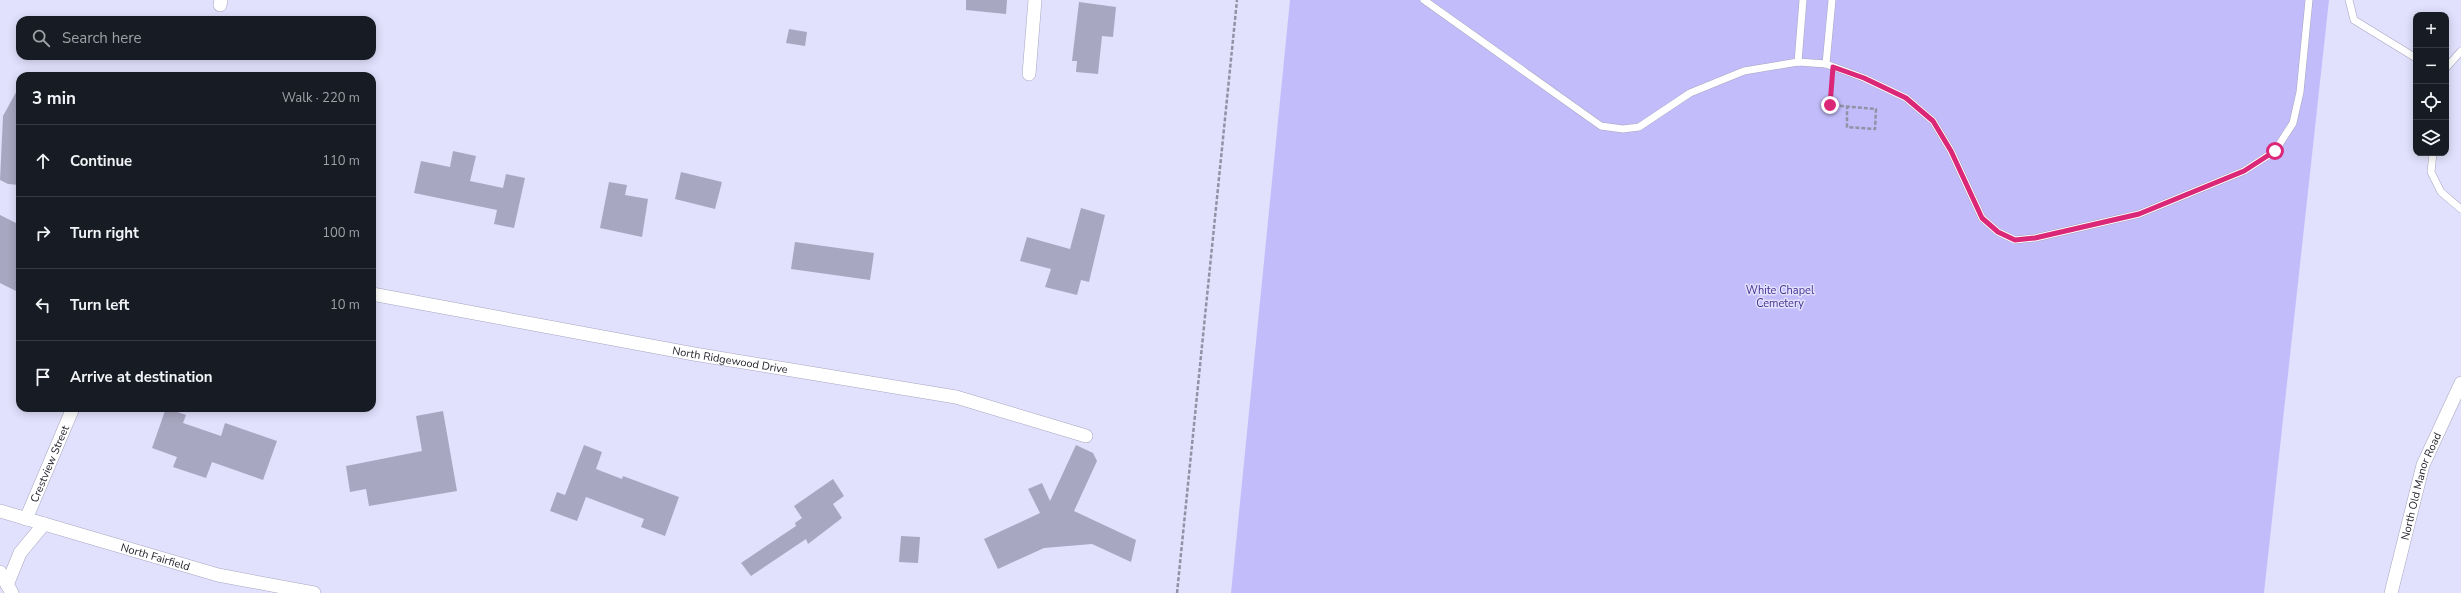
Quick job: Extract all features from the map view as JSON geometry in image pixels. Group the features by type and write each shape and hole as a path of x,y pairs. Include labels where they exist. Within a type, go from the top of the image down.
{"street":[{"path":"1030,74 1035,0"},
{"name":"North Ridgewood Drive","path":"376,295 694,354 956,397 1086,436"},
{"name":"North Old Manor Road","path":"2391,593 2423,465 2461,383"},
{"name":"Crestview Street","path":"26,519 71,412"},
{"name":"North Fairfield","path":"0,511 218,574 314,593"},
{"path":"10,589 20,553 44,524"},
{"path":"0,572 10,589"}],"lane":[{"path":"1424,0 1601,126 1623,129 1639,127 1690,93 1744,72 1798,62 1829,65 1864,78 1906,98 1933,121 1951,151 1982,218 1998,232 2015,240 2035,238 2139,214 2244,171 2275,151 2293,123 2300,92 2309,0"},
{"path":"1798,62 1803,0"},
{"path":"1829,65 1832,0"},
{"path":"2349,0 2354,20 2413,56"},
{"path":"2449,65 2461,51"},
{"path":"2432,156 2431,172 2441,192 2461,209"}],"path":[{"path":"1177,593 1237,0"},
{"path":"1829,65 1830,105 1847,106 1876,109 1875,130 1847,127 1847,106"}],"green space":[{"name":"White Chapel Cemetery","path":"1290,0 2329,0 2264,593 1231,593"}],"building":[{"path":"966,0 1007,0 1006,14 966,10"},
{"path":"1079,2 1116,7 1113,37 1102,36 1098,74 1076,72 1077,61 1072,61"},
{"path":"789,29 807,32 805,46 786,43"},
{"path":"16,92 16,185 8,184 0,180 3,116"},
{"path":"453,151 476,156 470,181 503,188 506,174 525,178 514,228 494,224 497,210 414,193 421,161 450,167"},
{"path":"681,172 722,182 715,209 675,199"},
{"path":"609,182 627,185 625,195 648,199 642,237 600,228"},
{"path":"1081,208 1105,215 1089,282 1081,280 1077,295 1045,287 1051,269 1020,261 1027,237 1070,249"},
{"path":"0,215 16,223 16,291 0,283"},
{"path":"795,242 874,253 870,280 791,269"},
{"path":"443,411 457,491 369,506 366,489 350,492 346,466 422,451 416,416"},
{"path":"165,412 177,412 186,415 183,423 221,436 225,423 277,441 263,480 212,462 206,478 173,467 177,457 152,448"},
{"path":"584,445 602,452 596,469 622,479 623,476 679,497 665,536 641,527 644,519 586,497 577,521 550,511 557,492 565,495"},
{"path":"1076,445 1093,453 1097,461 1074,511 1136,540 1131,562 1092,544 1044,548 998,569 984,539 1040,513 1028,489 1042,483 1050,501"},
{"path":"833,479 844,496 833,504 842,518 808,544 806,539 751,576 741,563 796,526 795,523 802,518 794,506"},
{"path":"901,536 920,537 918,563 899,562"}],"route":[{"path":"1830,105 1833,67 1864,78 1906,98 1933,121 1951,151 1982,218 1998,232 2015,240 2035,238 2139,214 2244,171 2275,151"}]}
